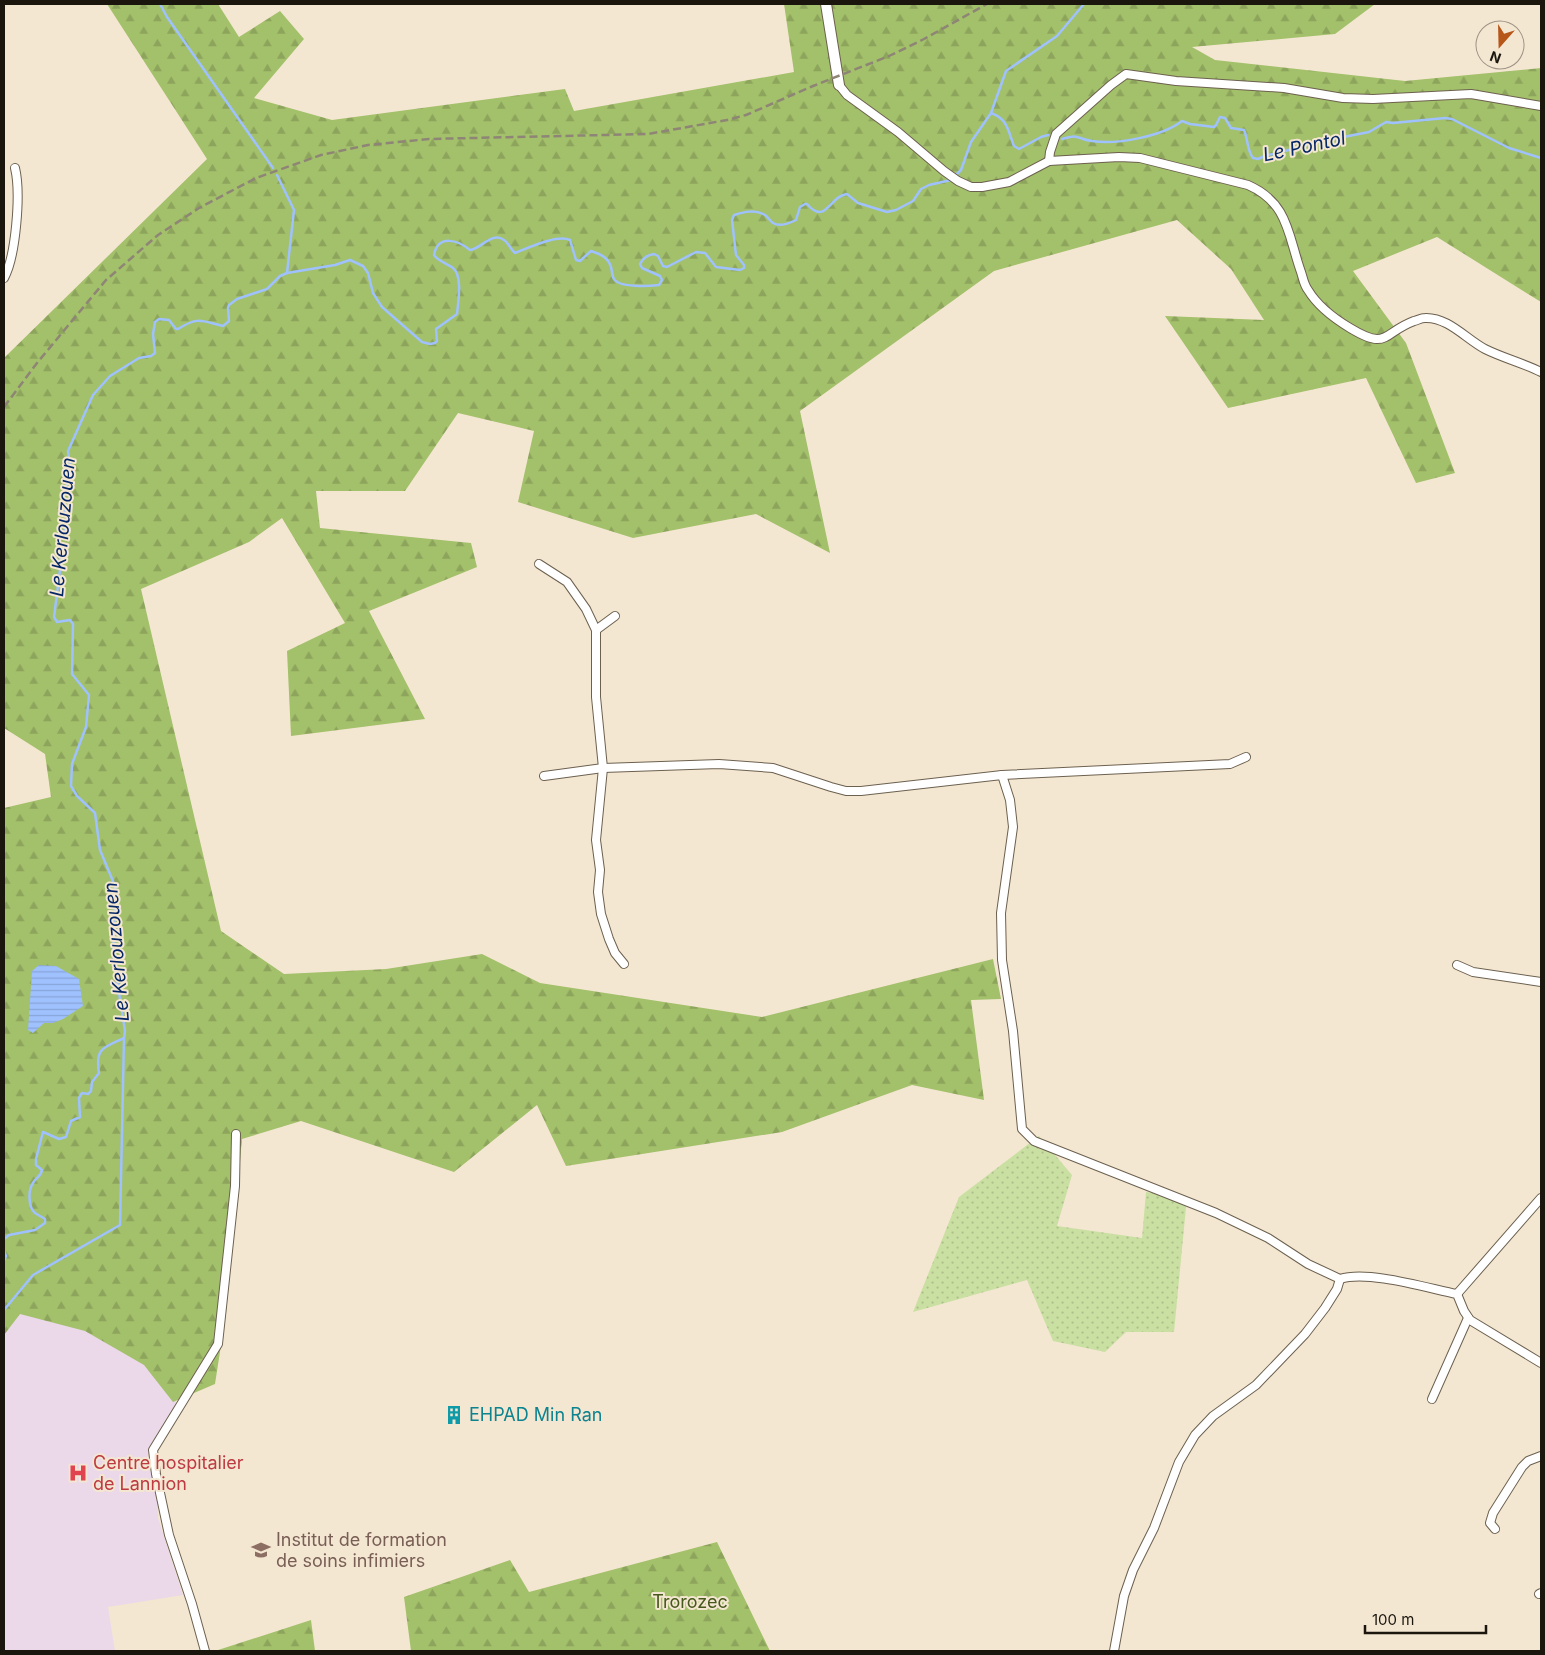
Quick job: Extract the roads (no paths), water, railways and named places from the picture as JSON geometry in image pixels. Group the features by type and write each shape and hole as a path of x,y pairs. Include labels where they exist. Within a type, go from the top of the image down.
{"street":[{"path":"826,4 839,85 847,95 898,132 958,182 971,187 982,188 1009,182 1049,161 1119,157 1140,158 1248,185 1258,189 1272,201 1285,219 1307,289 1328,312 1349,328 1369,338 1380,340 1387,338 1404,325 1424,318 1434,319 1452,327 1483,348 1541,372"},
{"path":"1049,161 1056,134 1126,74 1176,81 1284,88 1343,98 1373,99 1471,94 1541,106"},
{"path":"4,278 12,255 18,181 15,168"},
{"path":"539,564 567,582 586,609 596,630 596,697 604,768 596,840 600,870 598,892 600,914 615,954 624,964"},
{"path":"596,630 615,616"},
{"path":"544,776 604,768 719,764 773,768 846,791 861,791 1002,775 1230,764 1246,756"},
{"path":"1002,775 1010,800 1013,826 1001,913 1002,960 1013,1031 1022,1129 1034,1141 1216,1213 1268,1238 1308,1264 1340,1279 1350,1276 1382,1278 1457,1294"},
{"path":"1457,965 1473,972 1541,982"},
{"path":"205,1651 192,1604 169,1535 153,1450 218,1344 235,1186 236,1134"},
{"path":"1457,1294 1541,1198"},
{"path":"1114,1651 1122,1604 1133,1570 1154,1528 1179,1462 1191,1442 1213,1416 1256,1385 1305,1334 1325,1308 1337,1289 1340,1279"},
{"path":"1457,1294 1470,1320 1541,1363"},
{"path":"1432,1399 1468,1318"},
{"path":"1495,1529 1490,1523 1492,1513 1522,1467 1528,1461 1541,1456"}],"water":[{"path":"39,965 56,966 79,979 83,1006 63,1019 53,1023 44,1023 33,1033 28,1030 32,971"}],"waterway":[{"path":"160,4 167,17 273,168"},
{"name":"Le Kerlouzouen","path":"4,1239 9,1235 35,1230 45,1223 45,1219 35,1213 31,1207 29,1198 31,1186 42,1170 36,1165 36,1159 43,1132 59,1139 66,1137 71,1121 80,1117 79,1098 82,1093 88,1094 91,1091 92,1082 99,1073 98,1058 102,1050 124,1038 125,1031 113,954 115,886 100,850 95,813 77,796 71,786 72,764 86,727 89,695 72,674 73,624 70,620 57,622 54,617 60,570 60,541 66,528 67,515 62,505 70,467 68,451 93,395 110,376 139,358 151,356 155,353 153,334 155,322 159,319 169,320 176,329 196,321 205,321 223,326 229,321 229,305 237,299 267,289 280,276 287,273 335,265 350,260 363,266 368,273 373,293 382,307 422,342 435,343 437,341 436,329 457,314 458,277 453,268 434,255 436,248 440,244 449,241 465,246 470,250 491,239 500,238 506,241 515,253 550,240 570,240 576,260 580,261 591,251 600,255 606,258 610,264 614,279 617,282 628,285 659,285 662,280 660,276 642,268 640,264 646,257 654,254 658,256 663,266 667,267 696,252 705,253 716,267 740,270 744,268 744,265 736,255 732,220 734,215 757,212 765,215 775,224 784,224 796,220 800,207 805,204 819,212 823,211 841,196 847,194 858,203 887,212 896,210 913,201 921,189 929,185 951,180 961,170 971,142 991,113 1006,71 1057,36 1084,4"},
{"name":"Le Pontol","path":"991,113 1004,122 1014,146 1019,149 1048,135"},
{"name":"Le Pontol","path":"1062,139 1075,136 1087,140 1114,142 1152,135 1182,121 1214,127 1220,117 1225,118 1231,128 1244,130 1251,155 1253,158 1258,159 1318,142 1369,132 1386,122 1445,118 1452,119 1509,148 1541,158"},
{"path":"277,175 294,210 287,273"},
{"path":"4,1310 33,1275 120,1225 124,1038"},
{"name":"Le Kerlouzouen","path":"4,1251 6,1256 4,1261"}],"railway":[{"path":"4,407 37,363 106,280 158,235 199,208 256,178 321,155 368,145 429,139 648,134 727,120 746,115 889,56 987,4"}],"place":[{"name":"EHPAD Min Ran","path":"454,1415"},
{"name":"Centre hospitalier de Lannion","path":"78,1473"},
{"name":"Institut de formation de soins infimiers","path":"261,1550"}],"park label":[{"name":"Trorozec","path":"690,1602"}]}
